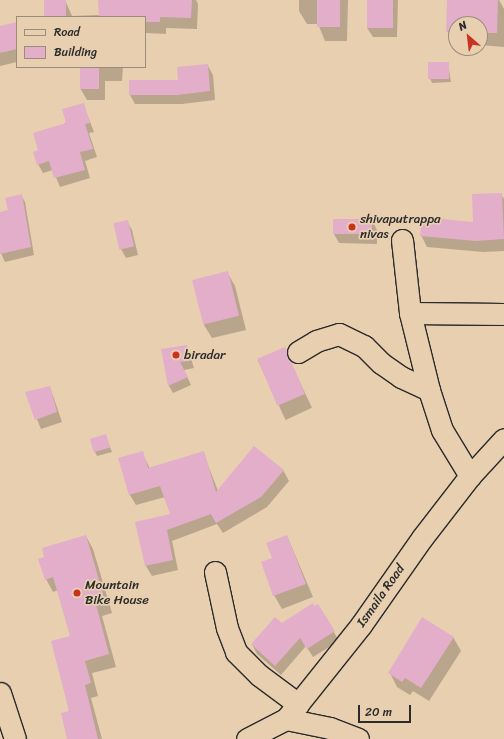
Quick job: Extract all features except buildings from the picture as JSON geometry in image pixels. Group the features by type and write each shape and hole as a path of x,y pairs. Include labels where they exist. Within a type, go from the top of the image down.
{"street":[{"path":"402,240 410,313 429,390 442,430 470,476"},
{"path":"410,313 504,314"},
{"path":"298,352 316,341 339,334 364,346 380,363 401,377 429,390"},
{"name":"Ismaila Road","path":"247,739 292,711 361,626 422,538 470,476 504,439"},
{"path":"215,572 227,628 236,652 292,711 358,739"},
{"path":"0,693 15,739"}],"place":[{"name":"shivaputrappa nivas","path":"352,227"},
{"name":"biradar","path":"176,355"},
{"name":"Mountain Bike House","path":"77,593"}]}
